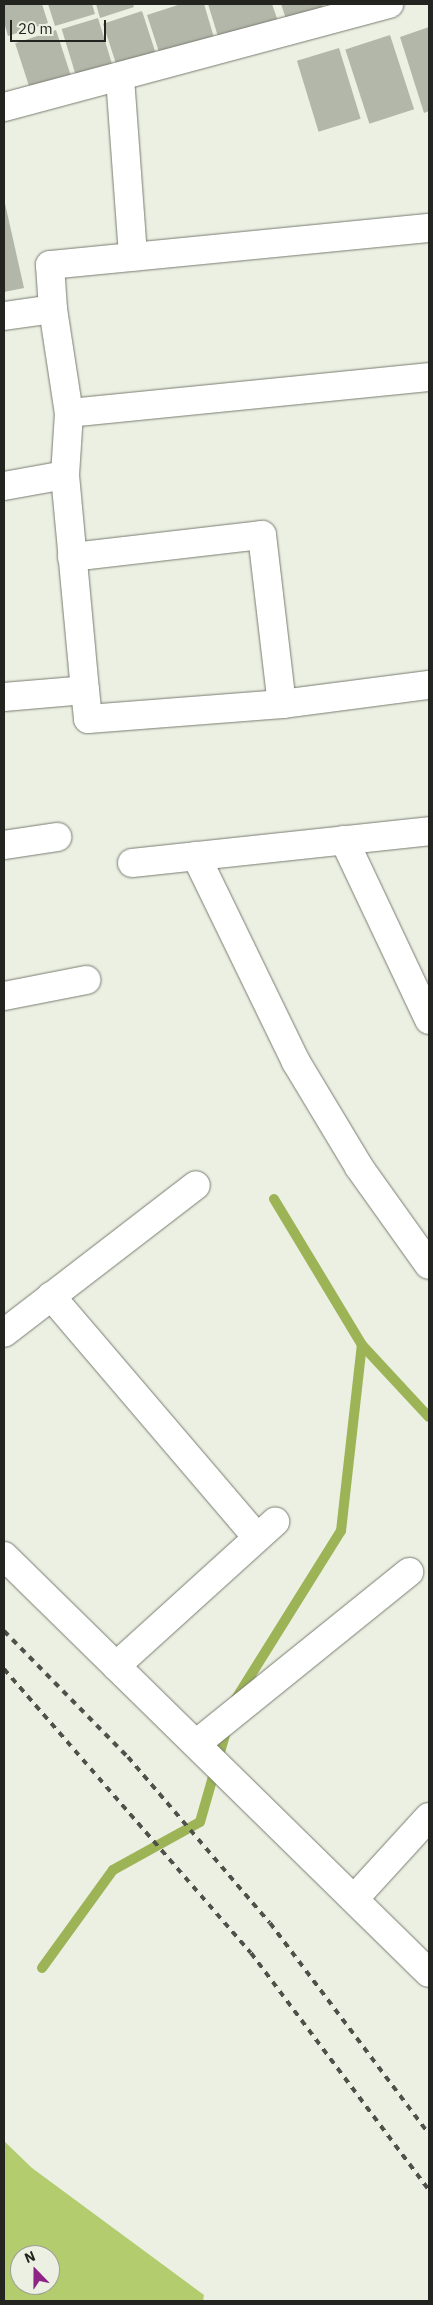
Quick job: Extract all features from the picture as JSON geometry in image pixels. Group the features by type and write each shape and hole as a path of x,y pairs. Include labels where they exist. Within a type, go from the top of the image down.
{"street":[{"path":"4,107 120,78 389,4"},
{"path":"120,78 133,258"},
{"path":"429,228 50,265 53,309 70,413 65,475 88,719 282,704 429,685"},
{"path":"4,316 53,309"},
{"path":"70,413 429,377"},
{"path":"4,486 65,475"},
{"path":"72,558 262,535 282,704"},
{"path":"4,697 85,690"},
{"path":"132,863 429,831"},
{"path":"4,845 57,837"},
{"path":"344,840 429,1020"},
{"path":"196,856 296,1062 359,1167 429,1265"},
{"path":"4,996 86,980"},
{"path":"4,1333 196,1185"},
{"path":"51,1296 266,1530 116,1666"},
{"path":"4,1556 429,1973"},
{"path":"196,1744 409,1572"},
{"path":"354,1899 429,1817"}],"green space":[{"path":"4,2141 32,2168 204,2295 203,2301 4,2301"}],"building":[{"path":"4,4 42,4 48,23 8,36 4,22"},
{"path":"48,4 92,4 95,14 55,26"},
{"path":"96,4 133,4 134,7 100,18"},
{"path":"181,4 204,4 215,41 161,58 147,15"},
{"path":"208,4 272,4 279,24 220,43"},
{"path":"281,4 322,4 325,13 288,25"},
{"path":"142,11 158,60 119,73 103,24"},
{"path":"98,18 115,73 79,85 62,29"},
{"path":"429,27 429,111 424,113 400,37"},
{"path":"56,30 73,82 32,96 15,43"},
{"path":"390,35 414,109 369,124 345,50"},
{"path":"339,48 361,119 319,132 297,61"},
{"path":"4,199 24,288 4,292"}],"waterway":[{"path":"274,1199 362,1345 429,1417"},
{"path":"234,1702 341,1531 362,1345"},
{"path":"42,1968 113,1870 200,1822 227,1728"}],"railway":[{"path":"4,1631 128,1757 270,1923 429,2134"},
{"path":"4,1669 251,1953 429,2190"}]}
